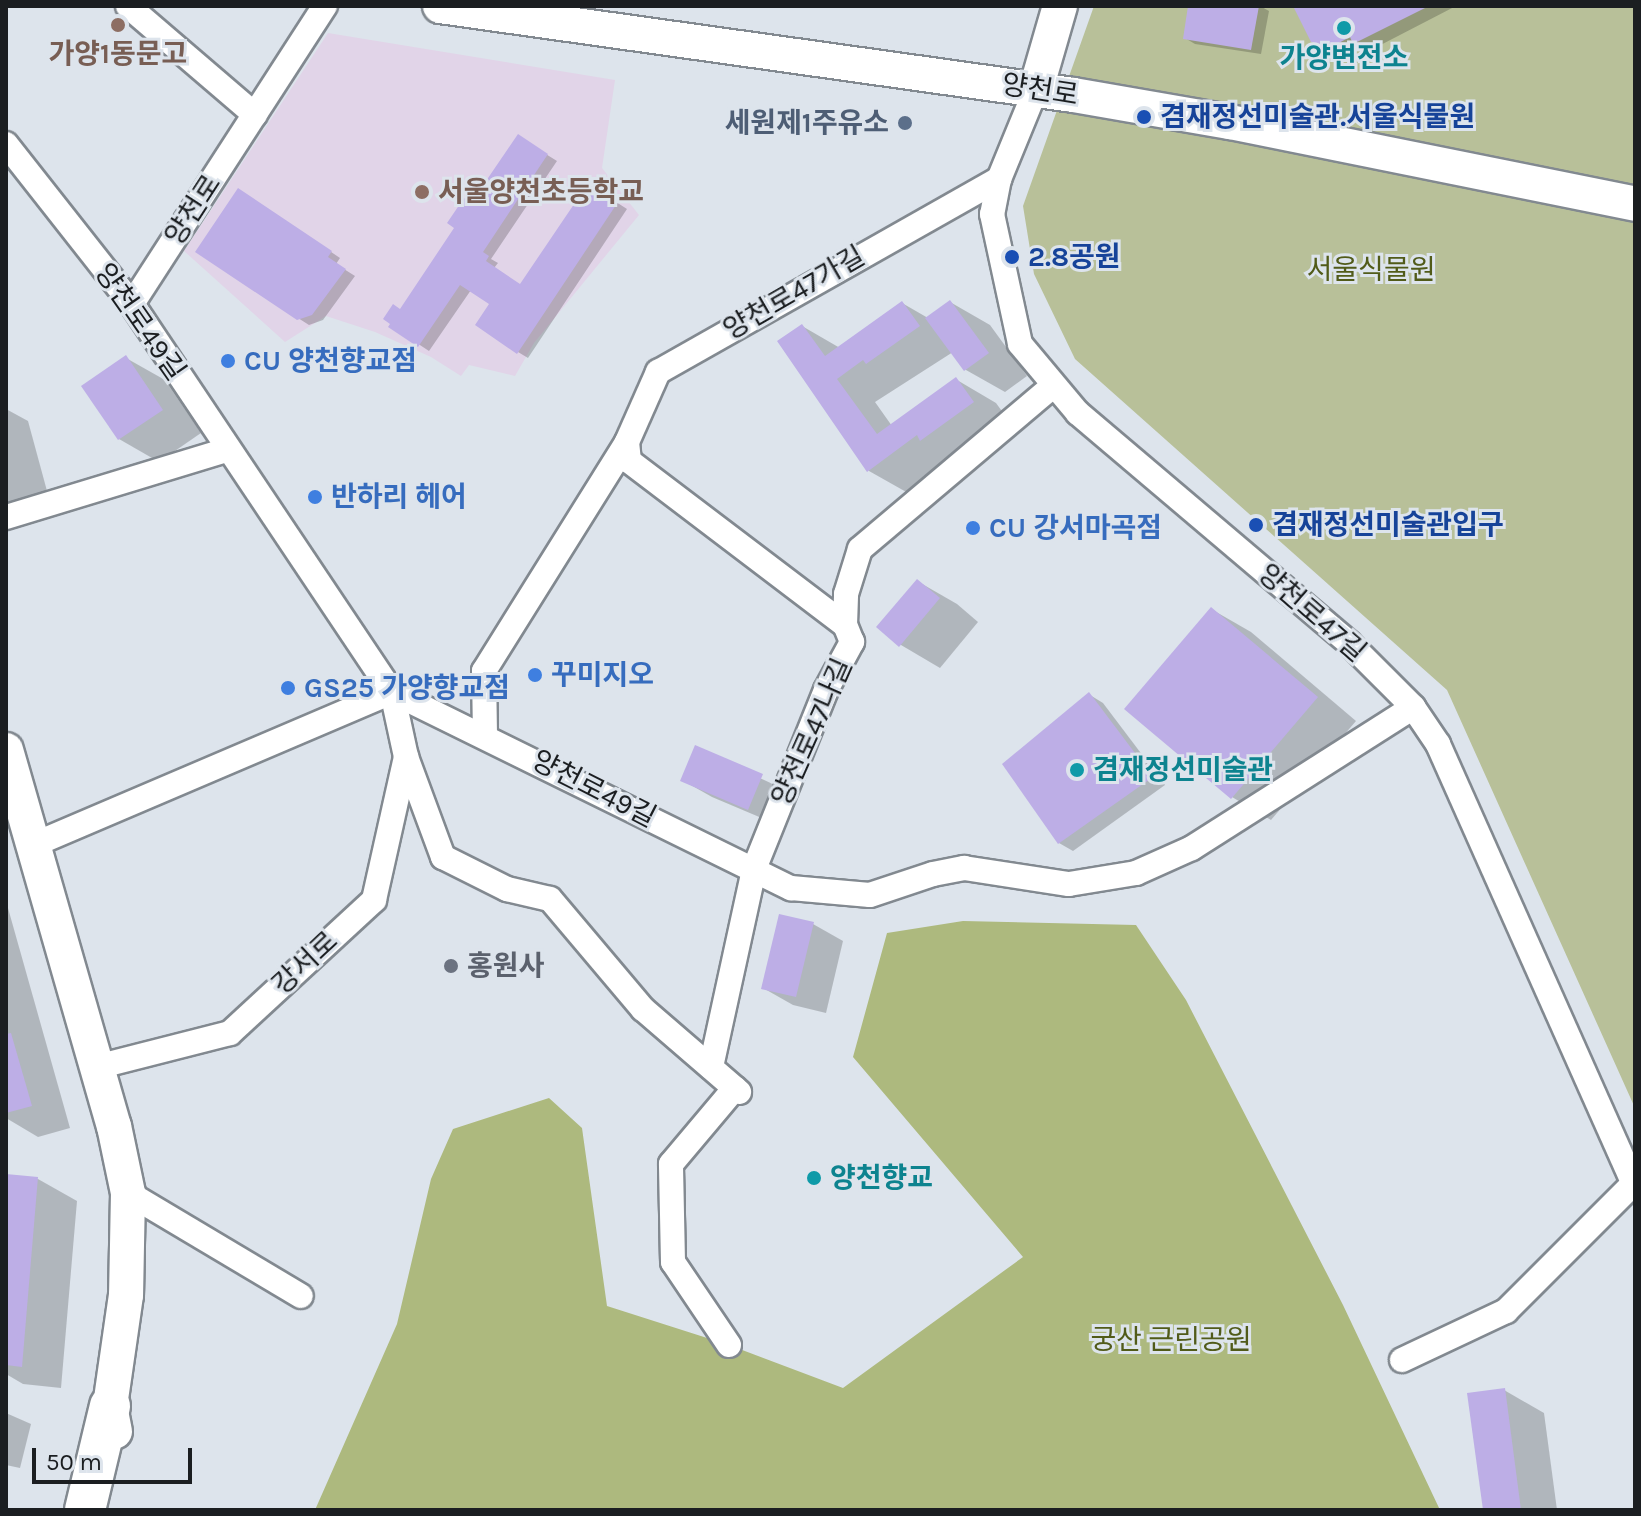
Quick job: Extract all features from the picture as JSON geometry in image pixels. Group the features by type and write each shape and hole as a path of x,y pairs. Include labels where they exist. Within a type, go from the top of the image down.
{"highway":[{"path":"85,1510 110,1406"}],"main road":[{"name":"양천로","path":"440,6 1036,89 1230,122 1635,204"},
{"path":"1036,89 1060,6"},
{"path":"6,750 97,1067 128,1193 126,1295 110,1406 116,1427 102,1510"},
{"path":"73,1510 91,1434 110,1406"}],"street":[{"path":"128,6 255,115"},
{"name":"양천로","path":"132,304 325,6"},
{"name":"양천로47길","path":"1036,89 999,179 992,214 1020,344 1078,413 1349,643 1413,707 1438,744 1634,1185 1506,1311 1402,1360"},
{"name":"양천로49길","path":"6,144 132,304 392,692 485,735 791,888 870,895 933,874 964,868 1069,884 1136,873 1192,848 1413,707"},
{"name":"양천로47가길","path":"485,735 484,671 627,442 658,372 999,179"},
{"name":"양천로47나길","path":"711,1067 754,869 826,690 852,642 845,625 846,594 860,549 1053,386"},
{"path":"627,442 629,461 845,625"},
{"path":"6,517 227,450"},
{"path":"33,845 392,692 406,757 443,857 507,889 550,899 643,1009 737,1090 671,1164 673,1262 729,1345"},
{"name":"강서로","path":"97,1067 230,1033 374,900 406,757"},
{"path":"128,1193 301,1296"}],"shaded area":[{"name":"서울양천초등학교","path":"328,33 615,80 602,168 639,215 534,343 515,376 469,365 461,376 431,357 375,332 326,316 285,342 184,251"}],"green space":[{"name":"서울식물원","path":"1094,6 1635,6 1635,1108 1447,690 1075,359 1034,274 1023,206"},
{"name":"궁산 근린공원","path":"963,921 1136,925 1186,1000 1343,1305 1440,1510 315,1510 397,1324 431,1179 453,1129 549,1098 582,1128 607,1306 729,1345 843,1388 1023,1257 853,1057 887,933"}],"building":[{"path":"1188,6 1259,6 1251,50 1183,39"},
{"name":"가양변전소","path":"1293,6 1429,6 1353,44 1350,37 1331,47 1311,42"},
{"path":"518,134 548,154 483,252 489,256 486,261 520,284 589,182 618,202 517,354 475,325 489,304 460,285 418,347 388,327 390,324 383,319 393,304 400,309 454,228 447,223 464,198 471,203"},
{"path":"238,188 332,251 328,257 346,269 312,315 297,320 195,252"},
{"path":"950,300 989,353 964,371 925,318"},
{"path":"902,301 920,326 866,364 863,360 837,379 877,434 956,377 974,402 920,441 917,435 867,472 777,341 802,324 825,356"},
{"path":"126,355 163,410 118,440 81,386"},
{"path":"917,579 940,598 899,647 876,627"},
{"path":"1211,607 1318,697 1231,799 1124,709"},
{"name":"겸재정선미술관","path":"1089,692 1153,777 1058,844 1002,764"},
{"path":"695,745 763,774 748,810 680,781"},
{"path":"779,914 814,922 796,997 761,989"},
{"path":"11,1033 32,1106 6,1113 6,1034"},
{"path":"6,1174 38,1177 22,1367 6,1365"},
{"path":"1505,1388 1521,1510 1483,1510 1467,1393"}],"place":[{"name":"가양1동문고","path":"118,25"},
{"name":"가양변전소","path":"1344,28"},
{"name":"겸재정선미술관.서울식물원","path":"1144,117"},
{"name":"세원제1주유소","path":"905,123"},
{"name":"서울양천초등학교","path":"422,192"},
{"name":"2.8공원","path":"1012,257"},
{"name":"CU 양천향교점","path":"228,361"},
{"name":"반하리 헤어","path":"315,497"},
{"name":"겸재정선미술관입구","path":"1256,525"},
{"name":"CU 강서마곡점","path":"973,528"},
{"name":"꾸미지오","path":"535,675"},
{"name":"GS25 가양향교점","path":"288,688"},
{"name":"겸재정선미술관","path":"1077,770"},
{"name":"홍원사","path":"451,966"},
{"name":"양천향교","path":"814,1178"}]}
